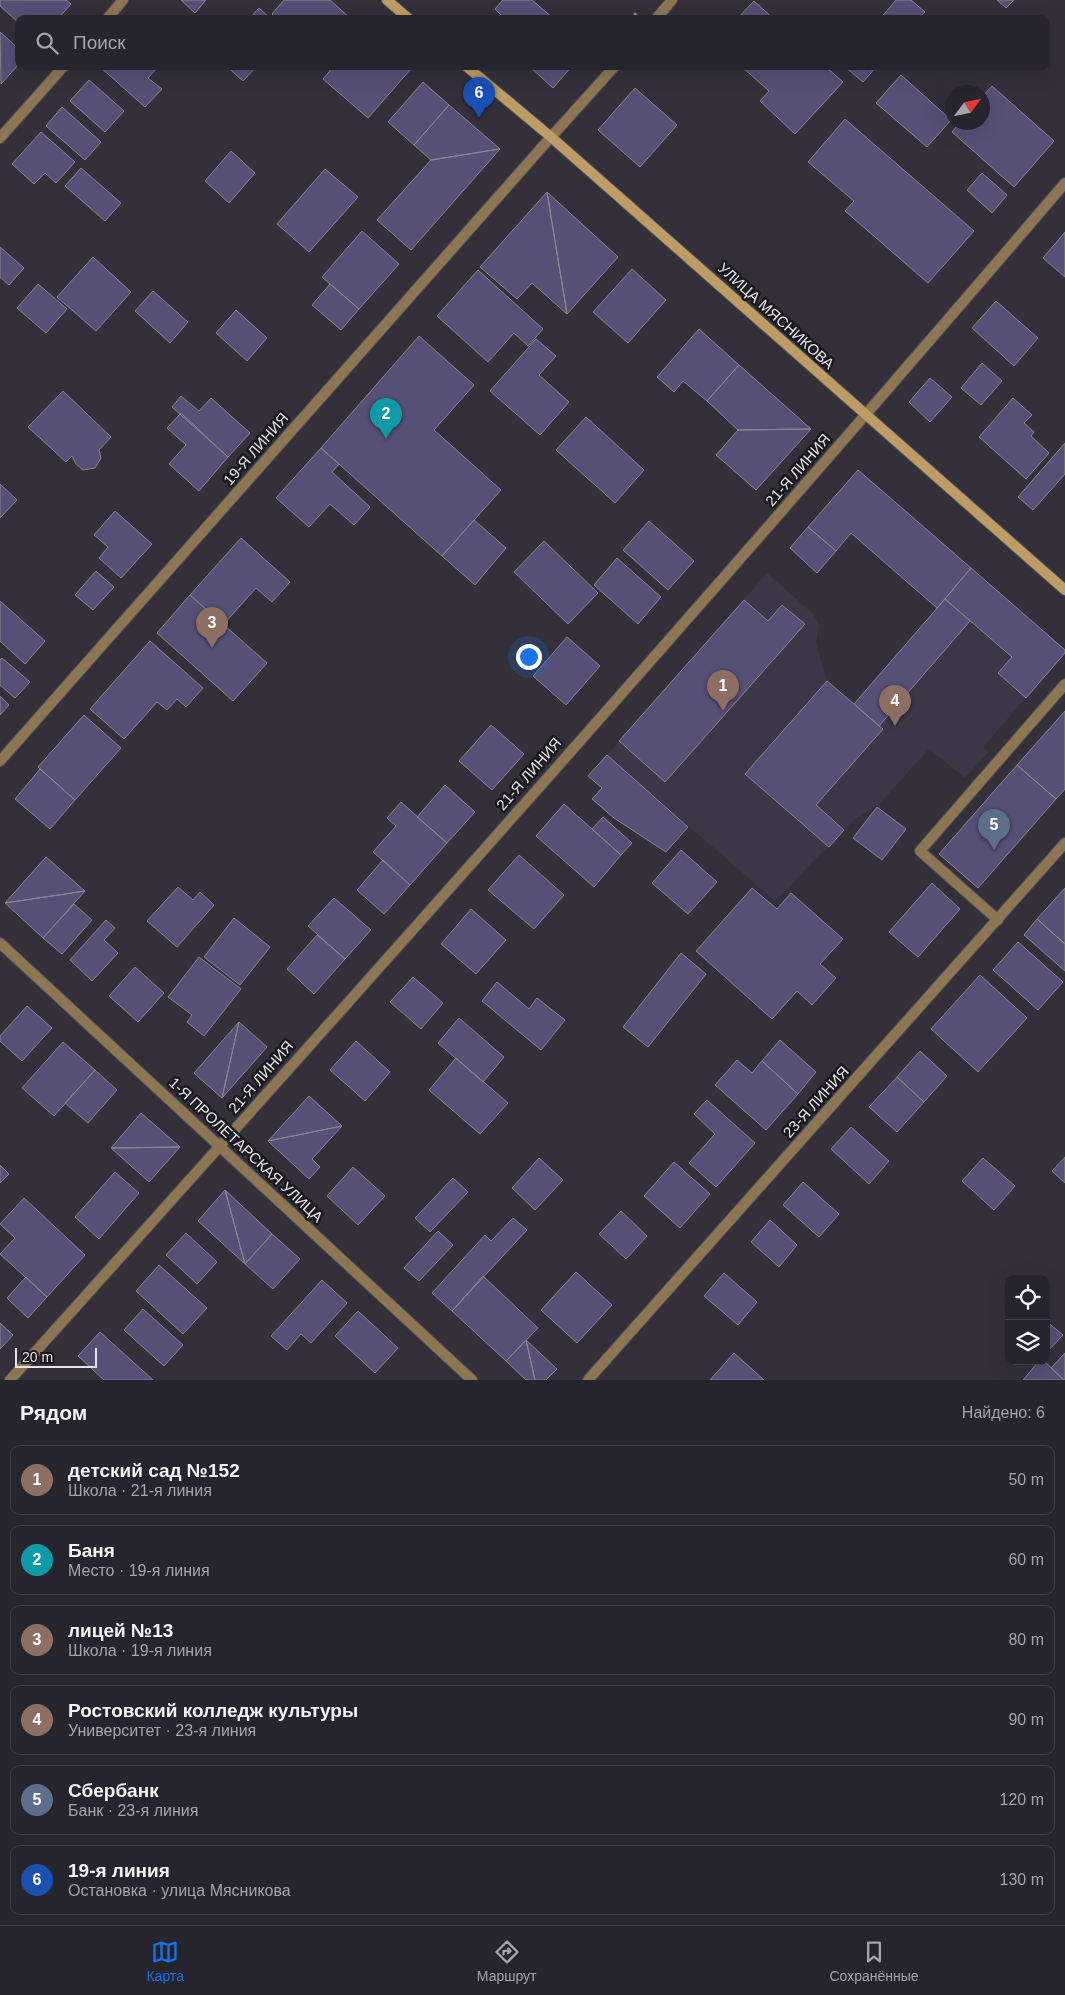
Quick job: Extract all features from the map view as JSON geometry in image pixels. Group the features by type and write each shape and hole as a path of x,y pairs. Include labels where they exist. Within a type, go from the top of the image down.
{"main road":[{"path":"387,0 404,15"},
{"name":"УЛИЦА МЯСНИКОВА","path":"471,70 551,137 1065,590"}],"street":[{"path":"111,15 124,0"},
{"path":"659,15 672,0"},
{"path":"0,138 60,70"},
{"name":"19-Я ЛИНИЯ","path":"0,761 610,70"},
{"name":"21-Я ЛИНИЯ","path":"10,1380 220,1146 866,416 1065,182"},
{"path":"998,920 920,851 1065,684"},
{"name":"23-Я ЛИНИЯ","path":"588,1380 1065,843"},
{"name":"1-Я ПРОЛЕТАРСКАЯ УЛИЦА","path":"0,943 472,1380"}],"shaded area":[{"path":"971,568 1065,650 1065,653 983,747 988,752 965,778 929,749 880,803 854,820 775,901 607,755 767,573 812,613 819,625 816,643 827,681 854,704"}],"building":[{"path":"0,0 66,0 71,4 61,15 15,15 15,19 0,6"},
{"path":"181,0 206,0 195,13"},
{"path":"284,0 330,0 347,15 273,15"},
{"path":"503,0 532,0 549,15 501,15 495,9"},
{"path":"896,0 911,0 925,12 922,15 883,15"},
{"path":"997,0 1014,0 1006,8"},
{"path":"754,1 770,15 741,15"},
{"path":"259,8 267,15 253,15"},
{"path":"0,32 15,45 15,68 1,84"},
{"path":"103,70 155,70 148,78 162,89 145,107"},
{"path":"231,70 253,70 243,81"},
{"path":"331,70 410,70 368,118 323,79"},
{"path":"533,70 569,70 553,88"},
{"path":"745,70 830,70 843,82 795,134 760,101 769,91"},
{"path":"849,70 874,70 863,82"},
{"path":"901,75 945,115 945,127 927,147 876,103"},
{"path":"89,80 124,111 105,132 70,101"},
{"path":"423,82 449,105 414,145 388,122"},
{"path":"992,86 1054,141 1014,187 952,132 954,130 990,130 990,88"},
{"path":"635,88 677,125 640,167 598,130"},
{"path":"449,105 500,149 431,160 414,145"},
{"path":"62,107 101,142 85,160 46,126"},
{"path":"845,119 974,231 928,283 845,211 854,201 808,162"},
{"path":"41,132 75,162 56,183 45,173 34,184 12,164"},
{"path":"500,149 411,250 377,220 431,160"},
{"path":"231,151 255,173 229,203 205,181"},
{"path":"81,168 121,203 105,221 65,186"},
{"path":"325,169 358,197 309,252 277,224"},
{"path":"982,173 1007,195 992,213 967,190"},
{"path":"547,192 567,314 532,283 517,299 480,267"},
{"path":"547,192 618,257 567,314"},
{"path":"362,231 399,264 359,309 322,277"},
{"path":"1065,232 1065,277 1043,258"},
{"path":"0,247 24,268 9,285 0,277"},
{"path":"93,257 131,292 96,331 57,297"},
{"path":"632,269 666,300 628,343 593,312"},
{"path":"478,270 543,329 528,346 514,333 488,362 437,316"},
{"path":"38,284 67,309 46,333 17,308"},
{"path":"330,284 359,309 341,330 312,305"},
{"path":"153,291 188,322 170,343 135,311"},
{"path":"996,301 1038,338 1014,366 972,328"},
{"path":"236,310 267,338 247,361 216,333"},
{"path":"699,329 739,365 707,401 683,381 674,392 657,377"},
{"path":"419,336 474,385 434,430 501,490 442,556 321,448"},
{"path":"536,339 556,356 539,375 569,402 540,435 490,391"},
{"path":"982,363 1002,381 981,405 961,388"},
{"path":"739,365 811,429 738,430 707,401"},
{"path":"930,378 952,397 930,422 909,402"},
{"path":"63,391 111,437 99,450 101,458 95,468 83,470 76,464 72,456 66,462 28,427"},
{"path":"181,396 199,411 211,398 250,433 228,457 172,407"},
{"path":"1013,398 1032,415 1024,423 1034,432 1031,436 1049,453 1026,479 979,437"},
{"path":"181,413 228,457 199,491 169,464 186,445 167,428"},
{"path":"586,417 644,470 615,503 556,450"},
{"path":"811,429 756,490 716,455 738,430"},
{"path":"1065,443 1065,474 1033,510 1018,497"},
{"path":"321,448 339,464 332,472 370,507 354,525 330,504 309,527 276,498"},
{"path":"858,470 971,568 937,608 851,533 836,551 808,527"},
{"path":"0,484 17,500 0,518"},
{"path":"115,511 152,544 121,578 99,558 108,547 94,535"},
{"path":"474,520 506,548 475,585 442,556"},
{"path":"649,521 694,561 668,590 623,550"},
{"path":"808,527 836,551 817,573 790,548"},
{"path":"241,538 290,582 272,602 256,588 223,625 190,595"},
{"path":"544,541 598,593 568,624 514,572"},
{"path":"617,558 661,597 638,624 594,585"},
{"path":"971,568 1065,650 1065,653 1026,698 998,673 1012,657 945,599"},
{"path":"96,571 114,587 93,610 75,595"},
{"path":"190,595 267,663 233,701 157,633"},
{"path":"945,599 970,621 879,726 854,704"},
{"path":"744,600 768,621 782,605 805,624 665,782 619,741"},
{"path":"0,601 45,641 25,664 0,641"},
{"path":"567,637 600,666 566,705 533,676"},
{"path":"150,641 203,688 186,707 177,699 167,710 157,702 124,739 90,709"},
{"path":"2,658 30,682 15,698 0,685 0,660"},
{"path":"827,681 883,729 816,805 844,830 829,847 745,774"},
{"path":"0,696 9,705 0,715"},
{"path":"1065,711 1065,789 1056,799 1017,765"},
{"path":"84,715 121,748 75,800 38,767"},
{"path":"491,725 524,754 492,790 459,761"},
{"path":"607,755 688,827 666,852 614,818 592,799 602,788 588,776"},
{"path":"1017,765 1056,799 978,888 939,854"},
{"path":"40,769 75,800 50,829 15,799"},
{"path":"445,785 475,812 447,843 417,817"},
{"path":"401,802 447,843 410,885 373,852 396,826 387,818"},
{"path":"564,804 621,855 594,887 536,836"},
{"path":"877,807 906,829 882,860 853,838"},
{"path":"603,817 632,843 621,855 592,829"},
{"path":"681,850 717,882 688,914 652,883"},
{"path":"519,855 564,895 534,929 488,890"},
{"path":"46,857 85,891 5,903"},
{"path":"383,860 410,885 384,914 357,890"},
{"path":"932,883 960,909 918,957 889,932"},
{"path":"178,887 193,900 200,892 214,905 177,947 147,921"},
{"path":"752,888 777,909 791,893 843,939 820,964 836,978 812,1005 797,991 772,1019 696,951"},
{"path":"1065,888 1065,944 1037,919"},
{"path":"85,891 43,938 5,903"},
{"path":"334,898 371,930 345,959 308,926"},
{"path":"74,904 92,920 62,954 43,938"},
{"path":"471,909 506,940 476,974 441,944"},
{"path":"234,918 270,947 240,985 204,957"},
{"path":"1037,919 1065,944 1065,971 1024,935"},
{"path":"106,920 115,928 104,940 118,953 92,981 70,960"},
{"path":"317,935 345,959 314,994 287,969"},
{"path":"1018,942 1063,982 1038,1010 993,970"},
{"path":"681,953 706,974 648,1047 623,1027"},
{"path":"199,957 241,989 204,1036 187,1022 192,1015 168,997"},
{"path":"135,967 164,993 138,1022 109,996"},
{"path":"980,975 1027,1018 978,1072 931,1029"},
{"path":"413,977 443,1003 421,1029 390,1002"},
{"path":"497,982 529,1009 537,998 565,1020 541,1050 482,1001"},
{"path":"27,1006 52,1028 22,1061 0,1041 0,1036"},
{"path":"459,1018 504,1057 483,1082 438,1043"},
{"path":"239,1022 222,1098 194,1073"},
{"path":"239,1022 267,1047 222,1098"},
{"path":"780,1040 816,1072 798,1094 762,1061"},
{"path":"356,1041 390,1072 365,1101 330,1070"},
{"path":"63,1042 95,1070 54,1116 22,1088"},
{"path":"920,1051 947,1076 924,1102 897,1077"},
{"path":"456,1058 508,1103 480,1134 429,1090"},
{"path":"737,1060 752,1073 762,1061 798,1094 766,1130 715,1085"},
{"path":"95,1070 117,1090 88,1123 65,1103"},
{"path":"897,1077 924,1102 897,1132 869,1107"},
{"path":"309,1096 342,1126 268,1141"},
{"path":"707,1100 755,1143 716,1187 689,1163 715,1134 694,1114"},
{"path":"141,1113 180,1147 111,1148"},
{"path":"342,1126 312,1159 320,1167 309,1179 268,1141"},
{"path":"851,1127 889,1161 869,1184 831,1149"},
{"path":"180,1147 149,1182 111,1148"},
{"path":"1065,1157 1065,1183 1052,1171"},
{"path":"539,1158 563,1180 535,1210 512,1188"},
{"path":"983,1158 1015,1186 994,1210 962,1181"},
{"path":"674,1162 710,1194 680,1228 644,1196"},
{"path":"0,1165 9,1174 0,1183"},
{"path":"353,1167 385,1196 358,1225 327,1196"},
{"path":"115,1172 139,1193 99,1239 75,1217"},
{"path":"453,1178 468,1192 430,1232 415,1218"},
{"path":"803,1182 839,1214 819,1237 783,1205"},
{"path":"225,1190 272,1234 245,1264"},
{"path":"225,1190 245,1264 198,1221"},
{"path":"24,1198 85,1255 47,1297 0,1254 15,1238 0,1224"},
{"path":"621,1211 647,1236 626,1259 599,1234"},
{"path":"513,1218 527,1230 452,1311 432,1293 485,1235 491,1241"},
{"path":"770,1220 797,1245 779,1267 751,1242"},
{"path":"438,1231 453,1245 419,1281 404,1268"},
{"path":"186,1233 217,1262 197,1284 166,1255"},
{"path":"272,1234 300,1259 273,1289 245,1264"},
{"path":"159,1265 207,1308 183,1334 136,1291"},
{"path":"576,1272 612,1305 577,1343 541,1310"},
{"path":"724,1273 757,1302 738,1325 704,1296"},
{"path":"483,1276 538,1328 506,1361 452,1311"},
{"path":"26,1277 47,1297 28,1318 7,1298"},
{"path":"322,1280 347,1303 311,1343 301,1334 287,1350 271,1336"},
{"path":"143,1309 183,1345 164,1366 124,1330"},
{"path":"358,1311 398,1348 375,1373 335,1336"},
{"path":"0,1323 13,1335 0,1349"},
{"path":"1050,1324 1063,1335 1050,1349"},
{"path":"100,1332 153,1380 104,1380 78,1356"},
{"path":"526,1340 557,1369 546,1380 535,1380"},
{"path":"526,1340 535,1380 526,1380 506,1361"},
{"path":"734,1353 764,1380 710,1380"},
{"path":"1065,1353 1065,1380 1064,1380 1051,1368"},
{"path":"1036,1365 1048,1365 1064,1380 1023,1380"}],"place":[{"name":"19-я линия","path":"479,118"},
{"name":"Баня","path":"386,439"},
{"name":"лицей №13","path":"212,648"},
{"name":"детский сад №152","path":"723,711"},
{"name":"Ростовский колледж культуры","path":"895,726"},
{"name":"Сбербанк","path":"994,850"}]}
